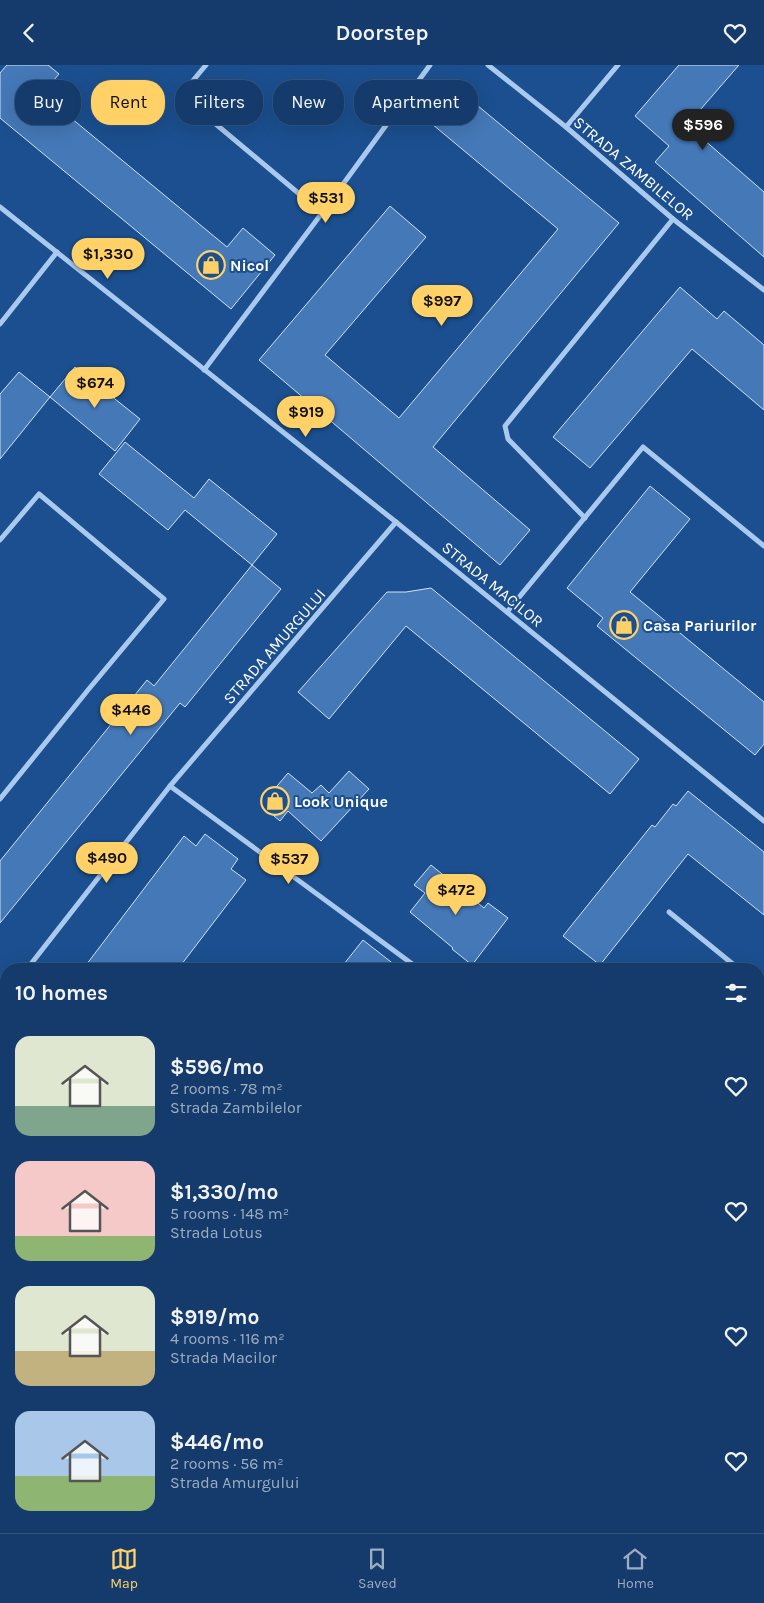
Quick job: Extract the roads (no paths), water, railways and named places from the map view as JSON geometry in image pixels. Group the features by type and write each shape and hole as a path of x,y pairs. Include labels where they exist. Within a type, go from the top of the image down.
{"street":[{"path":"206,65 181,95 322,213"},
{"path":"204,370 430,65"},
{"name":"STRADA ZAMBILELOR","path":"488,65 566,127 673,219 764,290"},
{"path":"566,127 618,65"},
{"name":"STRADA MACILOR","path":"0,207 396,522 764,821"},
{"path":"585,518 508,439 505,427 673,219"},
{"path":"0,324 57,252"},
{"path":"508,613 643,447 764,546"},
{"path":"0,540 39,494 164,599 88,689 0,799"},
{"name":"STRADA AMURGULUI","path":"32,963 170,786 396,522"},
{"path":"170,786 411,963"},
{"path":"670,912 732,963"}],"place":[{"name":"Nicol","path":"211,265"},
{"name":"Casa Pariurilor","path":"624,625"},
{"name":"Look Unique","path":"275,801"}]}
